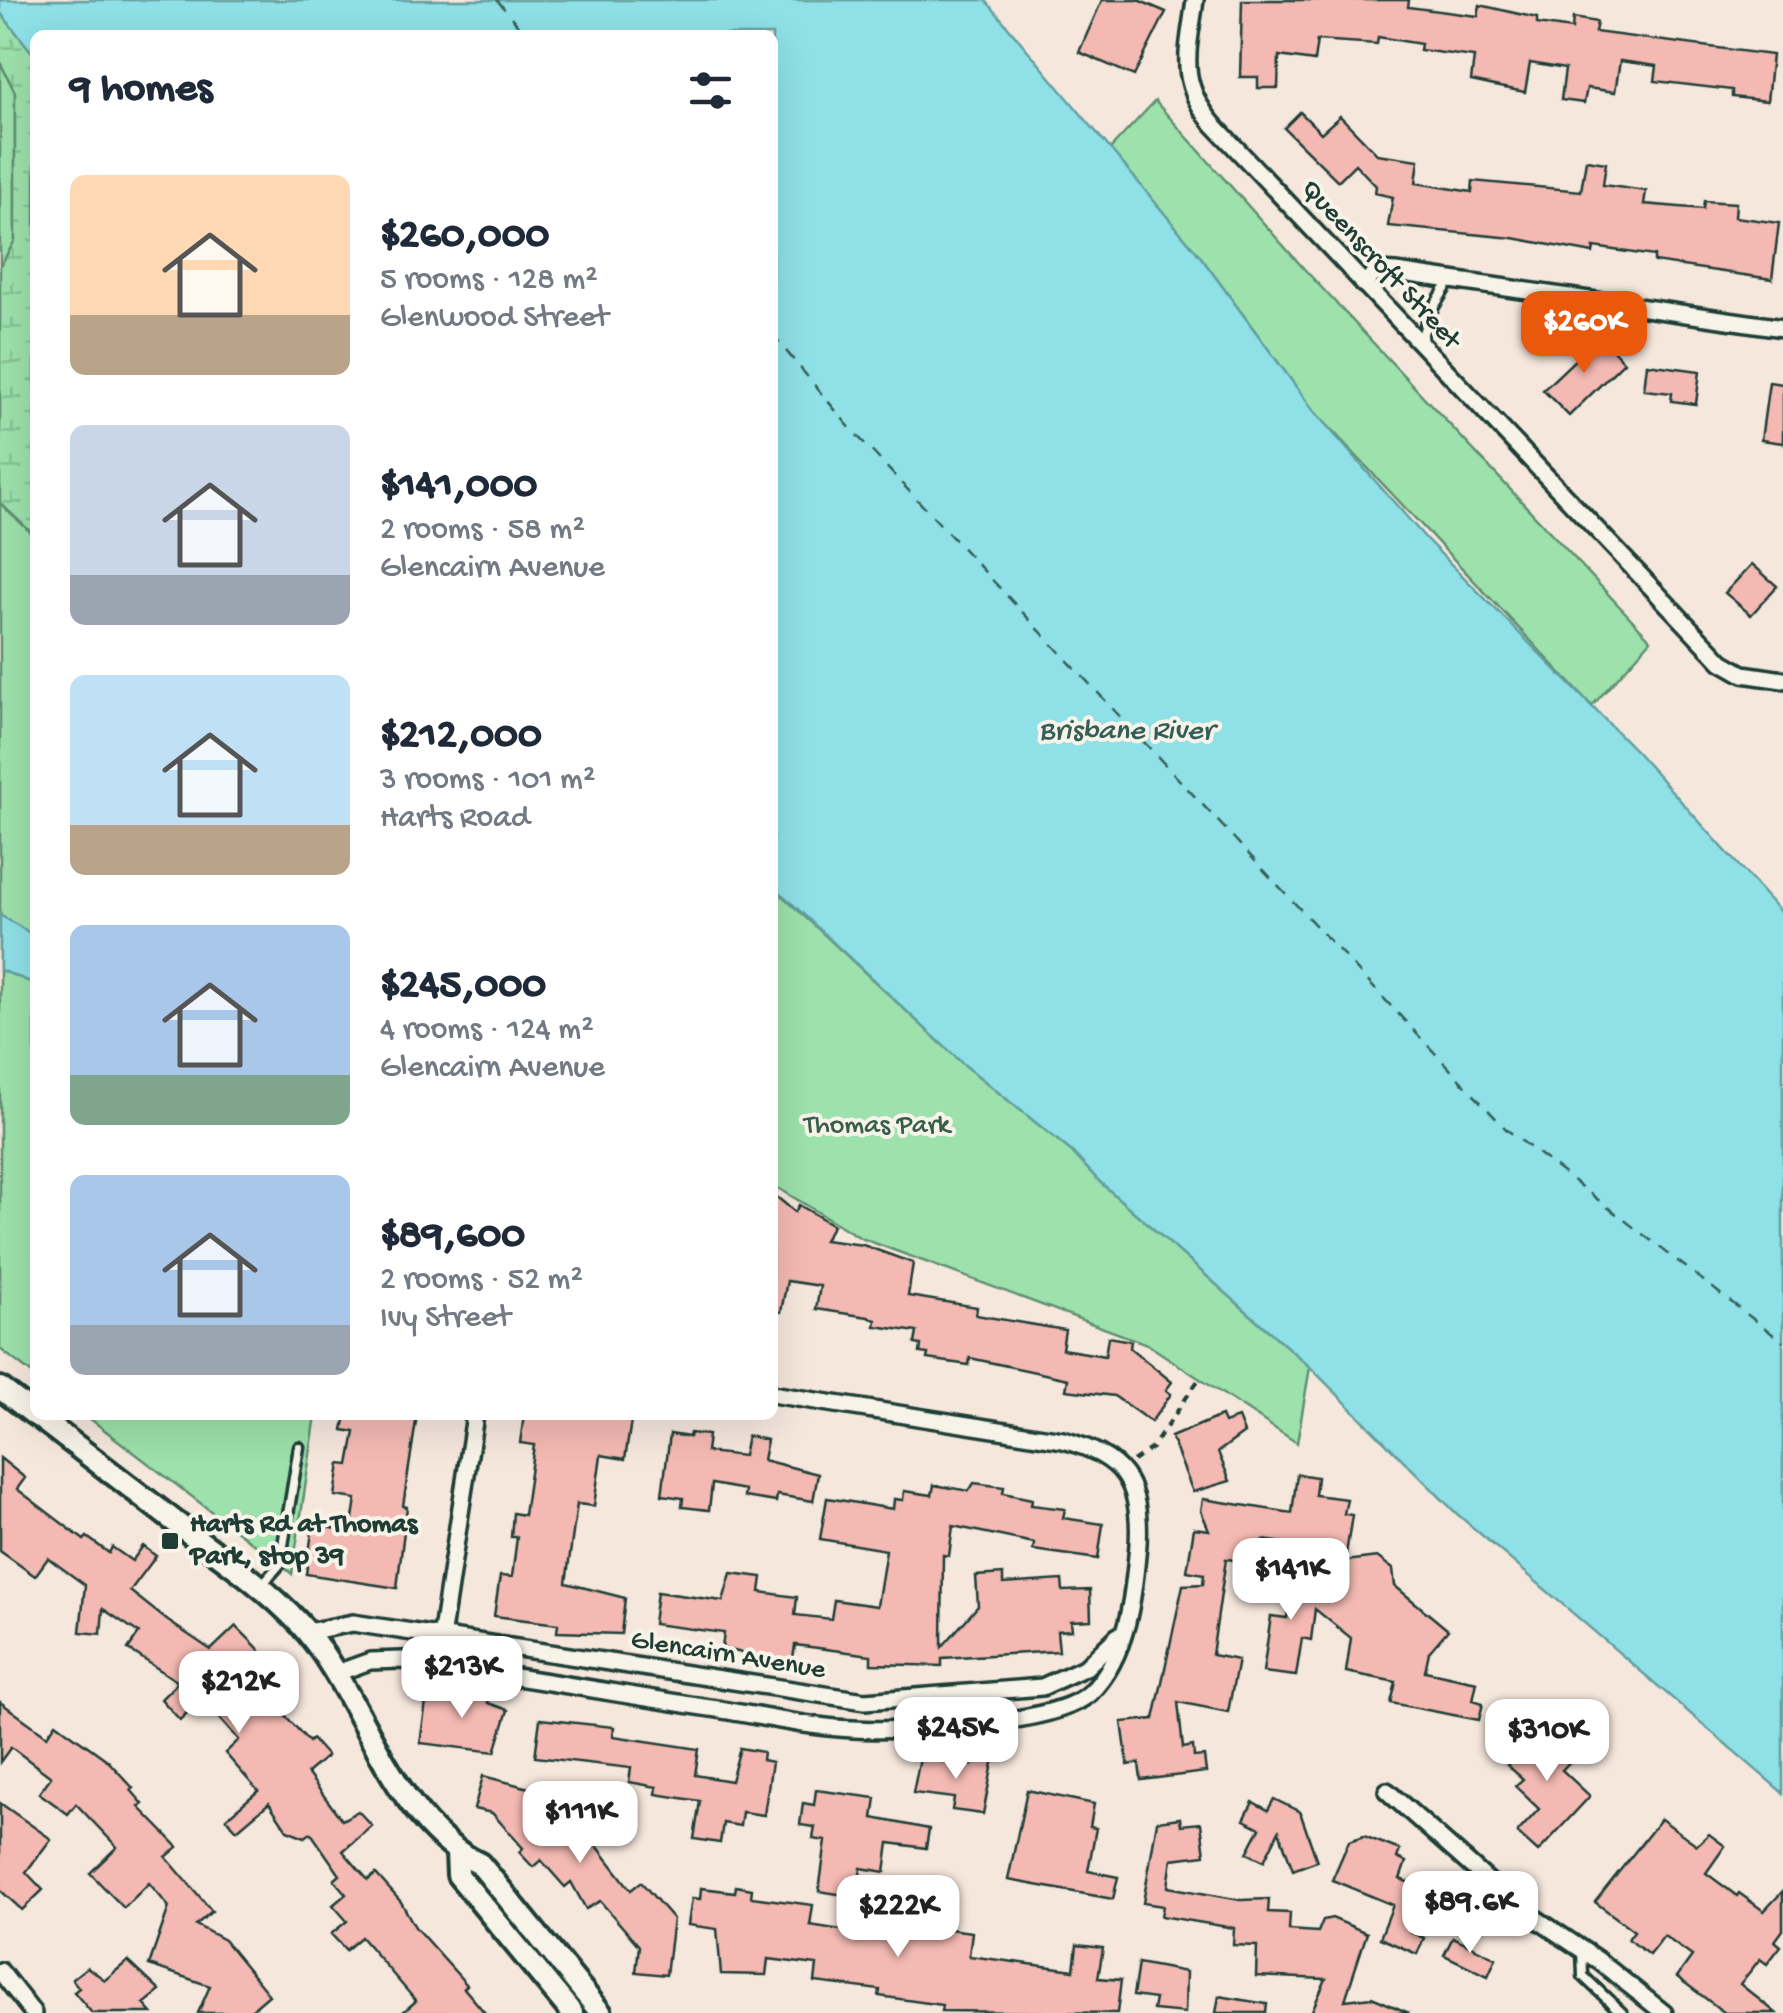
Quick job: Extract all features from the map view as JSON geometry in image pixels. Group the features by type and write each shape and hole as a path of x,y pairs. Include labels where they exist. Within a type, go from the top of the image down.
{"street":[{"name":"Queenscroft Street","path":"1195,0 1187,70 1195,102 1722,662 1742,674 1783,680"},
{"path":"1363,284 1380,271 1783,328"},
{"path":"0,1388 30,1411"},
{"name":"Glencairn Avenue","path":"334,1674 370,1660 437,1665 838,1728 911,1728 1035,1717 1063,1710 1097,1685 1112,1661 1124,1626 1134,1586 1139,1522 1128,1480 1100,1450 778,1395"},
{"path":"42,1420 260,1586 306,1632 396,1780 458,1853 480,1864 601,2013"},
{"path":"437,1665 474,1420"},
{"name":"Glencairn Avenue","path":"306,1632 344,1622 874,1700 1042,1687 1095,1660 1124,1626"},
{"path":"1387,1791 1514,1904 1582,1949 1664,2013"},
{"path":"458,1853 458,1875 572,2013"},
{"path":"0,1971 33,2013"}],"lane":[{"path":"1420,344 1428,316 1450,281"},
{"path":"260,1586 280,1564 298,1447"},
{"path":"1582,1949 1584,1976 1622,2013"}],"path":[{"path":"1130,1462 1152,1448 1199,1379"}],"green space":[{"path":"0,12 30,50 30,531 0,503 0,267 15,240 15,92 0,62"},
{"path":"0,62 15,92 15,241 0,267"},
{"path":"1155,101 1306,271 1651,640 1592,706 1313,410 1200,256 1110,149"},
{"path":"0,503 30,531 30,1372 0,1349"},
{"name":"Thomas Park","path":"778,892 961,1062 1071,1151 1100,1182 1310,1367 1297,1443 1147,1344 861,1238 778,1188"},
{"path":"92,1420 315,1420 292,1574"}],"water":[{"name":"Brisbane River","path":"0,0 985,0 1200,256 1313,410 1428,541 1636,751 1783,915 1783,1793 1456,1513 1310,1367 1100,1182 1071,1151 961,1062 778,891 778,30 30,30 30,50 0,12"},
{"path":"0,915 30,933 30,982 0,970"}],"building":[{"path":"1102,0 1138,0 1166,12 1134,76 1079,52"},
{"path":"1242,0 1409,0 1408,7 1478,16 1480,5 1537,18 1537,24 1572,29 1573,18 1597,22 1595,32 1772,55 1767,101 1732,97 1732,90 1655,81 1657,66 1620,61 1615,92 1587,88 1584,103 1561,100 1565,69 1530,63 1525,92 1471,81 1474,57 1420,50 1421,44 1378,37 1377,44 1317,40 1314,61 1279,56 1278,88 1258,88 1258,77 1240,77"},
{"path":"1300,112 1321,133 1340,116 1377,154 1419,160 1416,183 1472,192 1473,181 1581,191 1586,160 1606,163 1603,185 1646,191 1644,204 1703,209 1704,201 1736,203 1735,217 1779,223 1772,279 1654,262 1654,256 1594,247 1593,253 1513,238 1388,226 1393,197 1375,193 1376,186 1355,164 1338,181 1284,128"},
{"path":"1600,336 1624,362 1569,416 1543,390"},
{"path":"1647,364 1700,371 1696,404 1671,401 1672,393 1644,390"},
{"path":"1769,382 1783,384 1783,443 1761,440"},
{"path":"1752,564 1777,586 1751,615 1725,593"},
{"path":"778,1198 795,1212 799,1205 833,1225 824,1240 863,1245 913,1263 908,1296 977,1307 976,1315 1065,1330 1062,1349 1105,1356 1108,1337 1131,1341 1130,1348 1172,1382 1166,1390 1171,1394 1151,1422 1114,1396 1066,1390 1068,1379 970,1358 969,1365 927,1359 928,1354 920,1353 921,1345 915,1344 917,1332 875,1326 876,1320 868,1317 816,1309 820,1286 787,1281 781,1312"},
{"path":"1221,1416 1224,1423 1238,1418 1244,1433 1218,1452 1230,1481 1193,1492 1171,1437"},
{"path":"345,1420 416,1420 403,1506 407,1507 397,1588 306,1574 313,1525 351,1531 356,1499 335,1496 340,1464 349,1465 355,1432 343,1430"},
{"path":"523,1420 631,1420 625,1459 601,1455 594,1506 577,1504 566,1583 625,1598 621,1634 557,1632 558,1624 494,1616 500,1576 512,1577 517,1537 511,1537 513,1513 524,1515 534,1445 520,1443"},
{"path":"690,1433 708,1435 706,1452 743,1456 747,1436 767,1440 763,1460 818,1474 813,1501 777,1495 776,1502 744,1497 745,1490 712,1484 709,1510 682,1507 683,1498 662,1495 670,1434 689,1437"},
{"path":"0,1458 25,1478 17,1489 84,1540 87,1537 109,1553 112,1547 132,1561 143,1546 156,1556 130,1591 168,1621 211,1650 236,1626 256,1646 286,1683 269,1697 309,1742 312,1739 327,1756 307,1773 342,1820 358,1811 372,1826 343,1851 368,1880 376,1874 401,1902 415,1927 467,1985 464,1988 485,2013 402,2013 416,2001 361,1937 346,1950 331,1934 347,1921 333,1905 346,1894 334,1880 340,1875 311,1833 305,1837 287,1830 269,1803 237,1830 226,1818 258,1791 225,1753 239,1740 202,1698 180,1720 161,1699 178,1682 128,1649 139,1633 103,1609 101,1634 80,1632 85,1585 48,1558 35,1576 0,1551"},
{"path":"1297,1474 1317,1477 1315,1495 1347,1499 1344,1514 1352,1515 1345,1561 1377,1557 1393,1569 1395,1586 1448,1630 1429,1652 1425,1671 1477,1682 1473,1700 1483,1703 1479,1720 1391,1703 1396,1682 1346,1672 1351,1638 1315,1609 1311,1640 1302,1638 1296,1676 1263,1672 1271,1616 1287,1618 1297,1545 1263,1540 1259,1563 1226,1559 1212,1655 1238,1660 1228,1712 1178,1702 1183,1748 1193,1746 1194,1757 1204,1756 1206,1772 1141,1780 1139,1763 1128,1765 1122,1722 1154,1719 1183,1585 1203,1584 1204,1574 1187,1571 1194,1528 1209,1530 1201,1511 1203,1499 1292,1513"},
{"path":"974,1483 1004,1487 1003,1493 1032,1499 1031,1505 1065,1509 1063,1518 1103,1524 1098,1559 1033,1550 1034,1543 953,1526 949,1556 943,1555 942,1647 978,1606 976,1576 1003,1574 1003,1584 1062,1580 1063,1591 1090,1590 1091,1620 1071,1621 1072,1630 1057,1631 1059,1651 942,1658 942,1666 871,1664 871,1655 795,1645 792,1665 758,1661 758,1657 722,1648 724,1633 653,1624 657,1592 723,1601 731,1573 762,1577 760,1592 797,1597 795,1615 831,1619 834,1600 877,1606 886,1550 820,1539 827,1498 893,1509 894,1499 903,1500 904,1491 932,1495 934,1485 969,1491"},
{"path":"428,1689 489,1698 488,1703 508,1710 495,1752 420,1743"},
{"path":"0,1702 47,1736 56,1723 107,1760 133,1788 143,1804 139,1807 178,1847 166,1857 212,1911 196,1925 224,1940 269,1995 248,2013 198,2013 210,1986 149,1965 169,1907 149,1883 124,1908 90,1873 117,1847 76,1804 68,1814 39,1793 51,1777 11,1747 0,1762"},
{"path":"540,1719 614,1727 613,1736 699,1749 695,1775 731,1781 740,1748 763,1752 762,1760 772,1762 764,1815 742,1812 740,1826 723,1823 720,1843 694,1839 700,1801 656,1794 657,1787 629,1782 631,1768 535,1757"},
{"path":"1548,1721 1580,1751 1562,1770 1590,1796 1538,1852 1517,1833 1539,1809 1515,1786 1523,1779 1507,1765"},
{"path":"974,1755 994,1758 983,1814 952,1810 954,1798 913,1793 920,1758 972,1765"},
{"path":"483,1776 541,1791 583,1836 587,1833 631,1890 641,1882 673,1919 666,1975 636,1972 639,1946 600,1901 586,1909 571,1882 565,1887 541,1860 533,1867 519,1852 523,1848 492,1813 474,1809"},
{"path":"816,1790 876,1798 873,1818 929,1829 926,1848 889,1843 885,1872 861,1868 857,1897 819,1891 826,1841 813,1839 815,1827 800,1825 803,1803 814,1805"},
{"path":"1027,1790 1094,1804 1090,1827 1096,1828 1088,1871 1118,1877 1113,1899 1008,1880"},
{"path":"1274,1799 1300,1812 1317,1861 1293,1870 1279,1831 1264,1861 1247,1853 1260,1828 1244,1820 1253,1802 1268,1810"},
{"path":"0,1803 51,1839 26,1872 43,1890 22,1910 0,1890"},
{"path":"1180,1818 1181,1825 1201,1823 1205,1855 1172,1859 1168,1887 1240,1900 1269,1899 1268,1912 1290,1913 1289,1930 1318,1932 1323,1920 1332,1918 1367,1933 1345,2000 1372,1997 1409,2013 1311,2013 1326,1979 1256,1976 1257,1946 1233,1945 1234,1928 1161,1916 1163,1906 1143,1903 1157,1821"},
{"path":"1661,1819 1697,1845 1709,1834 1725,1846 1706,1873 1737,1896 1739,1893 1764,1911 1783,1891 1783,1930 1775,1941 1781,1946 1767,1964 1760,1959 1740,1984 1776,2013 1725,2013 1677,1977 1692,1956 1664,1936 1649,1955 1628,1939 1634,1931 1595,1902"},
{"path":"1364,1836 1400,1850 1397,1858 1406,1862 1400,1879 1422,1888 1406,1924 1412,1926 1410,1932 1424,1938 1417,1954 1380,1938 1393,1905 1332,1880 1349,1841"},
{"path":"736,1886 752,1889 751,1897 813,1905 810,1925 910,1938 913,1916 942,1920 941,1928 972,1932 969,1956 1074,1970 1077,1945 1103,1948 1098,1978 1121,1980 1117,2013 941,2011 942,2005 879,1996 880,1990 815,1982 817,1965 768,1959 766,1975 721,1974 717,1929 688,1925 692,1898 700,1899 701,1888 735,1892"},
{"path":"1453,1937 1496,1958 1488,1976 1444,1955"},
{"path":"128,1961 160,1991 144,2004 152,2013 92,2013 74,1992 79,1988 72,1979 87,1967 105,1980"},
{"path":"1138,1963 1186,1972 1185,2013 1153,2010 1155,1999 1133,1996"},
{"path":"1219,1996 1267,2004 1266,2013 1216,2013"}],"ferry route":[{"path":"497,0 522,30"},
{"path":"778,341 851,429 1506,1129 1783,1342"}],"place":[{"name":"Harts Rd at Thomas Park, stop 39","path":"170,1541"}]}
